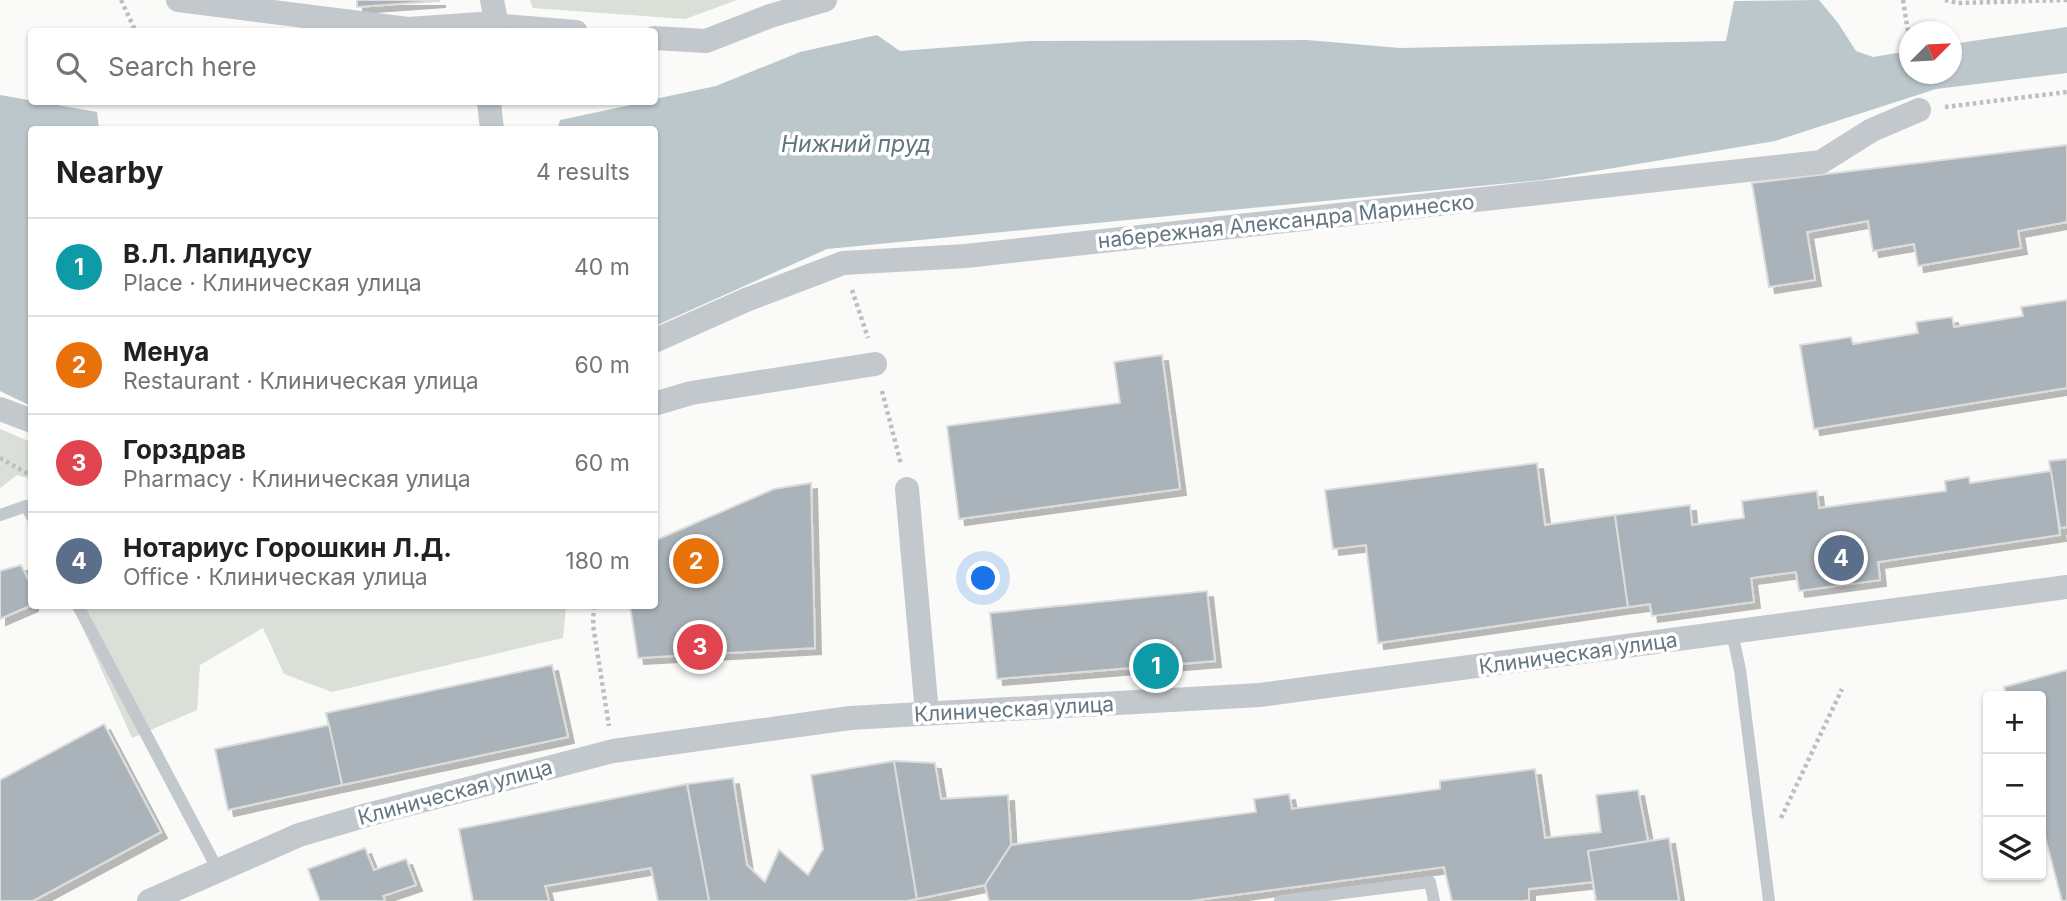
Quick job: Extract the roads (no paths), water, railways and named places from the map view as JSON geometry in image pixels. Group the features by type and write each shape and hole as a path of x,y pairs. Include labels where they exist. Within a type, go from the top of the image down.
{"street":[{"path":"178,0 400,28"},
{"path":"422,28 480,24 496,28 492,0"},
{"path":"658,38 706,41 770,16 825,0"},
{"path":"489,105 492,126"},
{"name":"набережная Александра Маринеско","path":"658,339 746,300 843,263 966,256 1821,162 1872,130 1919,110"},
{"path":"658,403 691,393 875,364"},
{"path":"0,409 28,420"},
{"path":"907,489 927,713"},
{"name":"Клиническая улица","path":"149,901 310,831 613,751 850,718 1260,695 2067,587"}],"lane":[{"path":"0,515 26,506 28,510"},
{"path":"80,609 218,870"},
{"path":"1732,632 1740,670 1769,901"},
{"path":"1280,901 1430,882 1434,901"}],"water":[{"name":"Нижний пруд","path":"1819,0 1856,51 1873,57 1899,53 1899,84 1962,84 1962,43 2067,27 2067,73 1936,89 1775,141 1542,180 827,249 658,325 658,126 558,126 560,120 631,105 658,105 658,98 716,86 800,52 877,35 900,51 1030,41 1307,40 1400,48 1726,41 1734,1"},
{"path":"0,95 28,100 28,105 57,105 97,112 99,126 28,126 28,405 0,391"}],"place":[{"name":"Нотариус Горошкин Л.Д.","path":"1841,558"},
{"name":"Менуа","path":"696,561"},
{"name":"Горздрав","path":"700,647"},
{"name":"В.Л. Лапидусу","path":"1156,666"}]}
